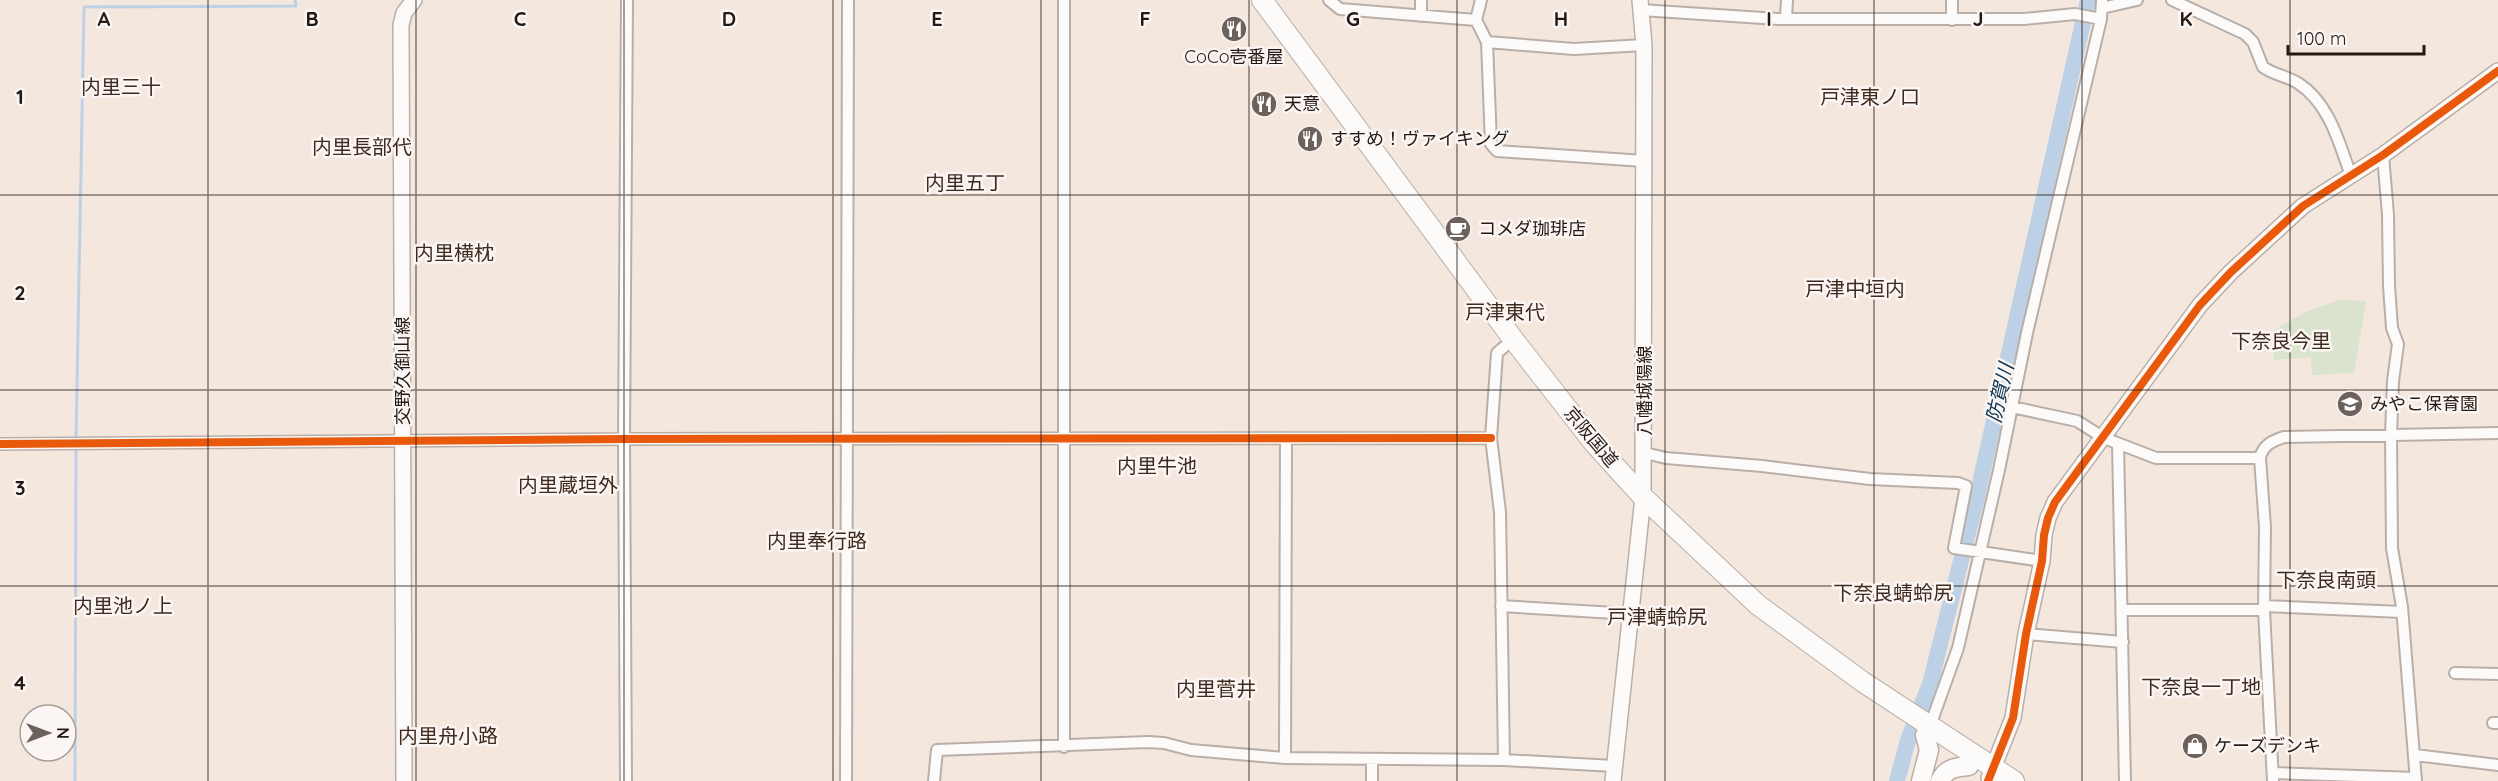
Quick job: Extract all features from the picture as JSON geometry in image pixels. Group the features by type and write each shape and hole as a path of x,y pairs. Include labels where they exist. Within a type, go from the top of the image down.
{"highway":[{"name":"京阪国道","path":"1251,0 1504,347 1571,433 1643,505 1758,605 1907,718 1991,777"},
{"name":"京阪国道","path":"1262,0 1513,339 1643,505"},
{"name":"京阪国道","path":"1927,730 1969,766 1991,777 2014,781"}],"main road":[{"name":"交野久御山線","path":"404,781 401,25 411,1"},
{"name":"八幡城陽線","path":"1613,774 1643,505 1645,453 1644,45 1640,5"},
{"path":"1991,777 2013,718 2048,518 2055,502 2111,441 2183,328 2230,272 2303,206 2383,155 2498,71"},
{"path":"1922,781 1929,750 1927,730"},
{"path":"1940,781 1943,774 1952,768 1969,766"}],"street":[{"path":"626,781 624,439 627,0"},
{"path":"846,781 845,439 848,0"},
{"path":"1064,0 1064,747"},
{"path":"1329,0 1340,9 1476,20"},
{"path":"1420,0 1421,16"},
{"path":"1481,0 1476,20 1487,42 1491,144 1497,151 1644,161"},
{"path":"1786,18 1787,0"},
{"path":"1952,0 1952,20"},
{"path":"1640,5 1786,18 2024,20 2100,11 2137,0"},
{"path":"2172,0 2245,34 2253,42 2263,67 2295,81 2311,92 2331,122 2351,176"},
{"path":"1927,730 1958,648 2100,11"},
{"path":"1487,42 1574,49 1644,45"},
{"path":"2383,155 2388,215 2392,328 2398,344 2393,381 2391,435 2391,548 2402,612 2416,780 2273,777 2264,608 2265,527 2260,458 2266,445 2284,436 2391,435 2498,433"},
{"path":"1503,760 1500,512 1491,438 1497,353 1504,347"},
{"path":"2012,407 2077,421 2111,441 2156,458 2260,458"},
{"path":"1285,758 1286,438"},
{"path":"0,444 624,439 1491,438"},
{"path":"2111,441 2123,610 2125,781"},
{"path":"1645,453 1666,458 1762,466 1870,479 1958,483 1966,486 1954,548 2042,561"},
{"path":"1501,606 1631,614"},
{"path":"2123,610 2264,608 2402,612"},
{"path":"2026,634 2123,642"},
{"path":"2455,673 2498,674"},
{"path":"934,781 937,750 1164,743 1191,750 1285,758 1503,760 1613,774"},
{"path":"2415,755 2498,765"},
{"path":"1372,759 1372,781"}],"green space":[{"path":"2340,300 2366,301 2354,373 2312,375 2311,357 2274,360 2273,340 2268,334 2307,311"}],"waterway":[{"path":"76,440 84,7 296,6 295,0"},
{"name":"防賀川","path":"1897,781 1908,740 1930,684 1976,501 2088,0"},
{"path":"75,781 76,447"}],"cycle path":[{"path":"1988,781 2013,718 2026,634 2042,561 2044,535 2055,502 2200,305 2231,272 2303,206 2383,155 2498,71"},
{"path":"0,444 624,439 1491,438"}],"place":[{"name":"CoCo壱番屋","path":"1234,29"},
{"name":"天意","path":"1264,104"},
{"name":"すすめ！ヴァイキング","path":"1310,139"},
{"name":"コメダ珈琲店","path":"1458,229"},
{"name":"みやこ保育園","path":"2350,404"},
{"name":"ケーズデンキ","path":"2195,746"}],"district":[{"name":"内里三十","path":"121,87"},
{"name":"戸津東ノ口","path":"1870,97"},
{"name":"内里長部代","path":"362,147"},
{"name":"内里五丁","path":"965,183"},
{"name":"内里横枕","path":"454,253"},
{"name":"戸津中垣内","path":"1855,289"},
{"name":"戸津東代","path":"1505,312"},
{"name":"下奈良今里","path":"2281,341"},
{"name":"内里牛池","path":"1157,466"},
{"name":"内里蔵垣外","path":"568,485"},
{"name":"内里奉行路","path":"817,541"},
{"name":"下奈良南頭","path":"2326,580"},
{"name":"下奈良蜻蛉尻","path":"1893,593"},
{"name":"内里池ノ上","path":"123,606"},
{"name":"戸津蜻蛉尻","path":"1657,617"},
{"name":"下奈良一丁地","path":"2201,687"},
{"name":"内里菅井","path":"1216,689"},
{"name":"内里舟小路","path":"448,736"}]}
